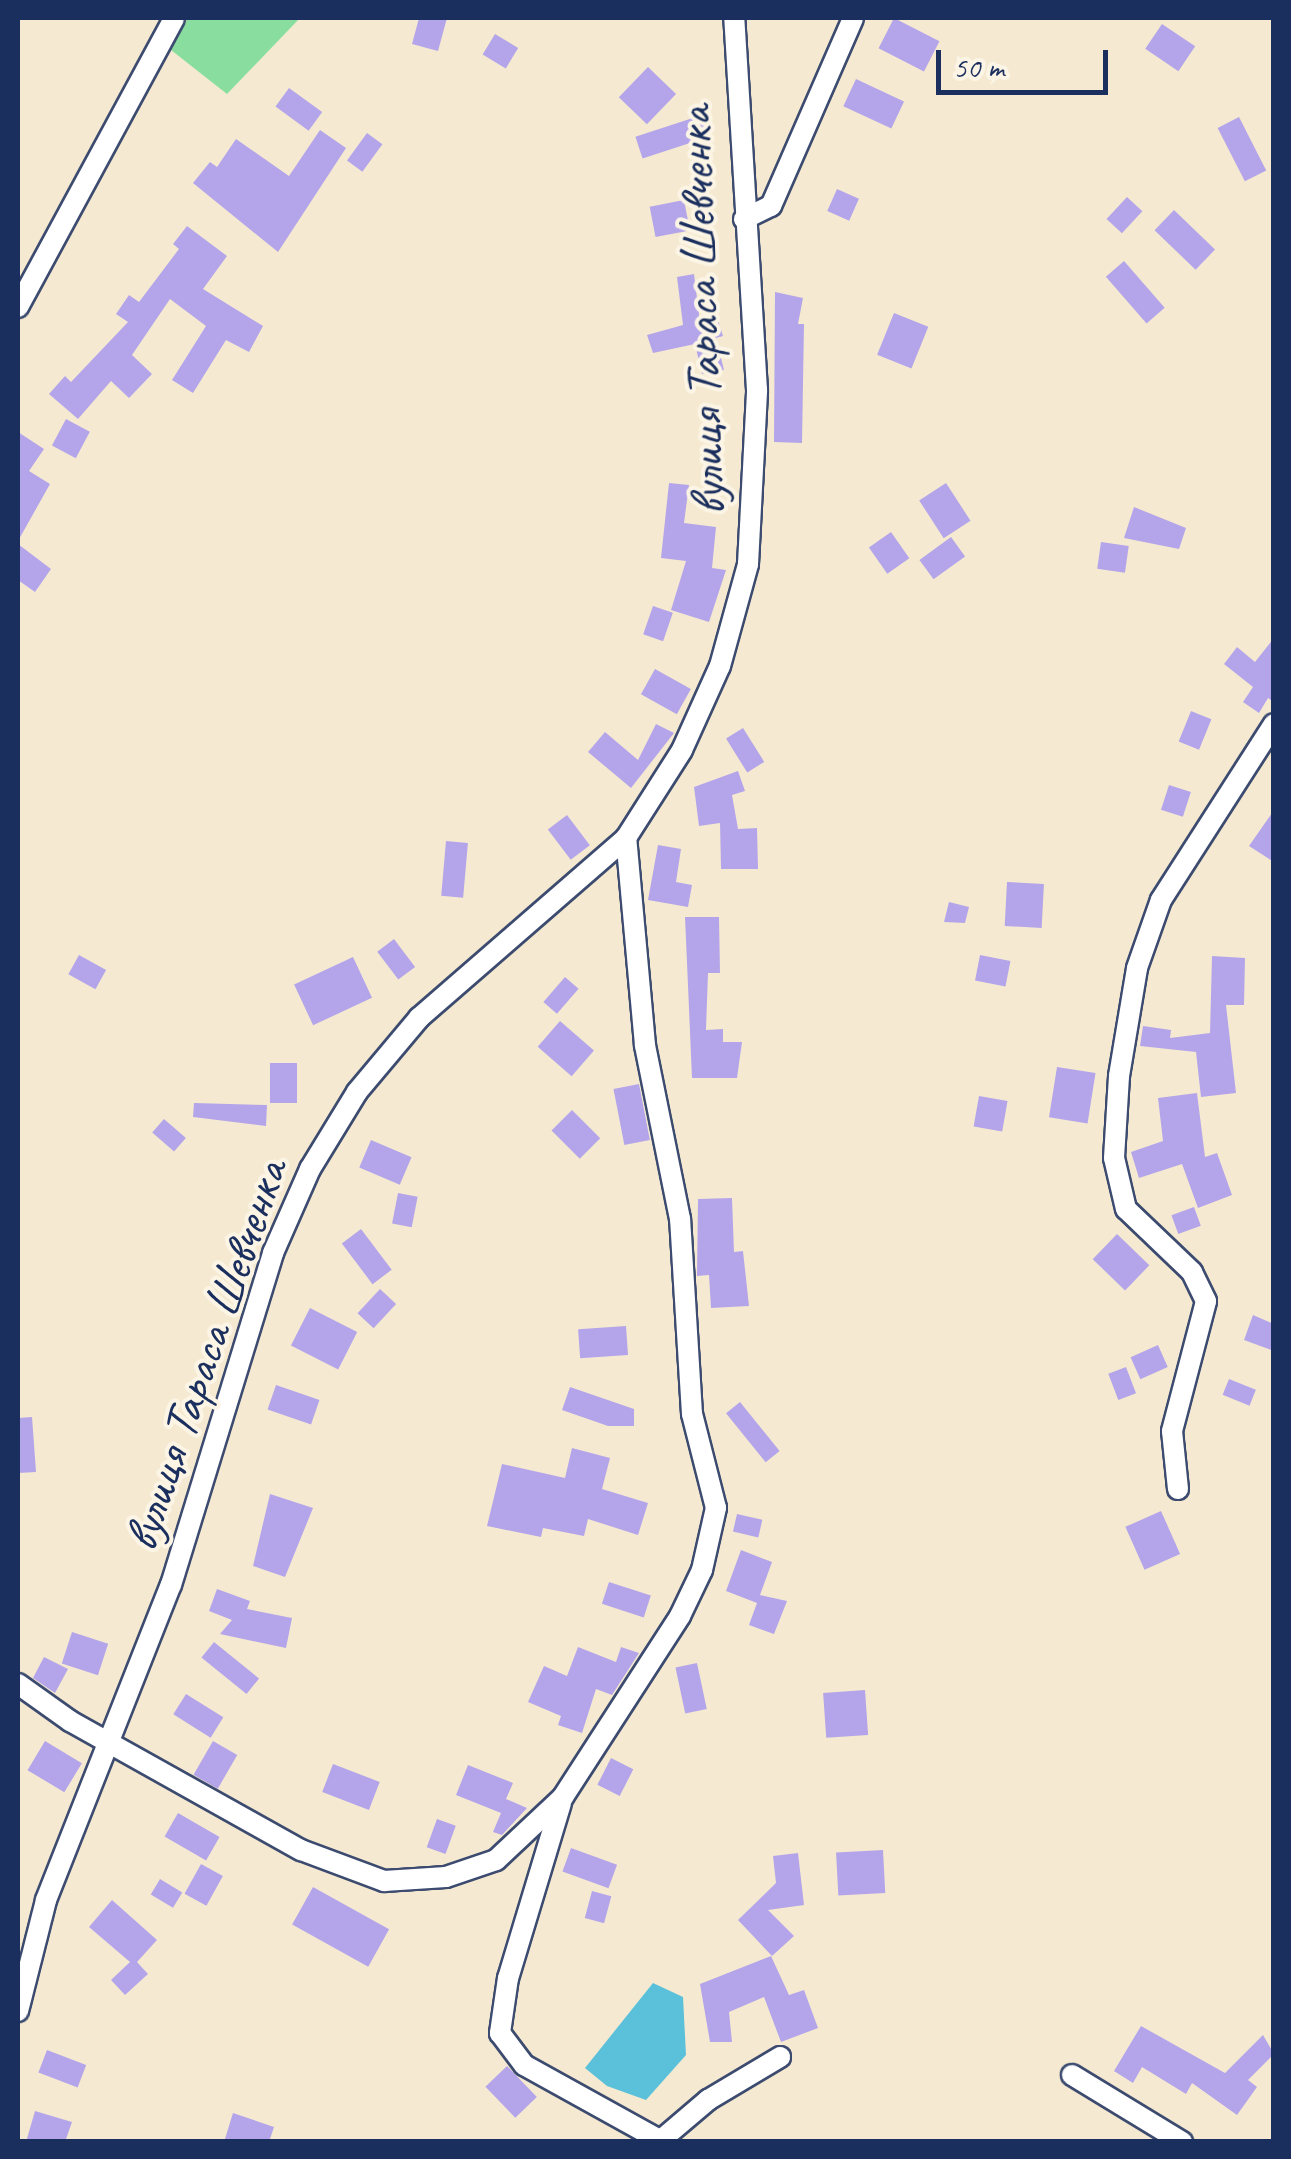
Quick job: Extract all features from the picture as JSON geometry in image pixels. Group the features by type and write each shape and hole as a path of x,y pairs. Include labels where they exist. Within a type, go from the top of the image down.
{"street":[{"path":"18,307 174,18"},
{"name":"вулиця Тараса Шевченка","path":"18,2011 46,1900 188,1534 274,1254 322,1148 357,1092 419,1018 626,838 698,717 742,597 754,517 756,390 734,18"},
{"path":"744,219 771,206 853,18"},
{"path":"1178,1488 1172,1431 1206,1301 1192,1272 1126,1209 1114,1158 1119,1076 1137,968 1161,900 1274,724"},
{"path":"18,1684 109,1742 301,1850 384,1881 446,1877 496,1860 563,1796 680,1616 702,1570 716,1508 692,1414 682,1233 645,1045 626,838"},
{"path":"563,1796 508,1978 500,2033 524,2065 662,2141 708,2100 780,2057"},
{"path":"1072,2074 1182,2142"}],"green space":[{"path":"188,18 300,18 227,94 171,50"}],"water":[{"path":"653,1983 683,1997 686,2055 646,2100 607,2086 585,2068"}],"building":[{"path":"419,18 447,18 438,51 412,44"},
{"path":"894,18 939,41 924,71 879,48"},
{"path":"1162,24 1195,46 1178,71 1145,49"},
{"path":"495,34 518,48 506,68 483,55"},
{"path":"648,67 676,94 647,124 619,97"},
{"path":"856,79 904,101 891,129 843,106"},
{"path":"289,88 322,112 309,131 275,107"},
{"path":"702,115 709,137 643,159 635,137"},
{"path":"1239,117 1266,170 1245,181 1218,128"},
{"path":"320,130 346,148 278,252 193,183 210,162 217,167 236,139 289,176"},
{"path":"367,133 382,144 362,172 347,161"},
{"path":"837,189 859,199 849,221 827,211"},
{"path":"1127,197 1142,211 1122,233 1107,219"},
{"path":"684,200 690,230 656,237 650,207"},
{"path":"1174,210 1215,250 1196,270 1155,230"},
{"path":"187,226 227,256 203,289 263,326 249,352 226,340 193,393 172,380 206,326 170,299 132,355 152,374 129,398 111,381 78,419 49,394 65,376 71,382 128,322 116,314 129,295 139,302 179,249 173,244"},
{"path":"1124,261 1165,308 1147,324 1106,277"},
{"path":"694,274 700,322 717,317 723,336 716,338 724,370 702,374 695,344 653,353 647,335 683,325 677,277"},
{"path":"775,292 803,298 798,324 804,324 802,443 774,442"},
{"path":"894,313 928,327 911,369 877,355"},
{"path":"66,419 90,432 76,458 52,445"},
{"path":"18,432 44,449 29,471 50,484 18,541"},
{"path":"669,483 689,485 684,523 716,527 712,568 726,570 709,622 671,610 686,561 661,558"},
{"path":"946,483 971,521 944,538 919,500"},
{"path":"1134,507 1186,528 1179,549 1124,538"},
{"path":"891,532 909,558 887,574 869,547"},
{"path":"951,537 965,556 934,579 919,560"},
{"path":"1101,542 1129,546 1125,573 1097,569"},
{"path":"18,544 51,569 35,592 18,580"},
{"path":"653,606 673,613 663,641 643,634"},
{"path":"1274,638 1274,702 1268,698 1259,713 1243,702 1253,687 1224,664 1237,647 1255,662"},
{"path":"655,669 691,689 677,714 641,694"},
{"path":"1191,711 1211,719 1199,750 1179,742"},
{"path":"656,724 674,733 631,788 588,752 605,732 638,760"},
{"path":"743,728 764,762 747,773 726,739"},
{"path":"738,771 745,791 732,795 738,829 757,828 758,869 721,869 720,823 699,826 694,787"},
{"path":"1169,785 1191,792 1183,817 1161,810"},
{"path":"1274,810 1274,862 1249,846"},
{"path":"567,815 590,845 571,860 548,829"},
{"path":"446,841 468,843 463,898 441,896"},
{"path":"658,845 681,849 676,882 692,885 688,907 648,900"},
{"path":"1007,882 1044,884 1042,928 1005,926"},
{"path":"949,902 969,907 965,923 944,922"},
{"path":"685,917 719,917 720,973 708,973 706,1030 723,1029 723,1042 742,1042 737,1078 692,1078"},
{"path":"394,939 415,967 398,980 377,952"},
{"path":"79,955 106,970 95,989 68,974"},
{"path":"980,955 1010,961 1005,986 975,981"},
{"path":"1212,956 1245,958 1244,1005 1226,1005 1236,1093 1201,1097 1196,1052 1140,1046 1143,1026 1171,1030 1170,1038 1210,1033"},
{"path":"353,957 372,998 313,1025 294,984"},
{"path":"565,977 579,989 557,1014 543,1002"},
{"path":"560,1021 594,1051 572,1076 538,1047"},
{"path":"270,1063 297,1063 297,1103 270,1103"},
{"path":"1057,1067 1096,1073 1088,1123 1049,1117"},
{"path":"639,1084 650,1140 624,1145 613,1089"},
{"path":"1197,1093 1205,1157 1217,1153 1232,1195 1198,1208 1182,1164 1139,1178 1131,1152 1163,1141 1158,1098"},
{"path":"979,1096 1008,1101 1002,1132 974,1127"},
{"path":"194,1103 267,1105 266,1126 193,1117"},
{"path":"572,1110 600,1138 580,1159 551,1131"},
{"path":"164,1119 186,1138 174,1152 152,1133"},
{"path":"371,1140 412,1157 400,1185 359,1168"},
{"path":"398,1193 418,1197 412,1227 392,1223"},
{"path":"732,1198 734,1252 743,1251 749,1306 711,1308 709,1275 697,1276 698,1199"},
{"path":"1194,1207 1201,1226 1178,1234 1171,1215"},
{"path":"361,1229 392,1270 373,1284 342,1243"},
{"path":"1117,1234 1149,1265 1125,1290 1093,1259"},
{"path":"380,1289 396,1304 374,1328 357,1313"},
{"path":"310,1308 357,1332 338,1369 291,1345"},
{"path":"1253,1315 1274,1324 1274,1351 1244,1340"},
{"path":"626,1326 628,1355 580,1358 578,1329"},
{"path":"1158,1345 1168,1367 1140,1379 1131,1357"},
{"path":"1126,1367 1136,1393 1118,1400 1108,1374"},
{"path":"1229,1379 1256,1390 1250,1406 1223,1395"},
{"path":"276,1385 319,1400 311,1425 268,1410"},
{"path":"570,1387 634,1409 634,1426 608,1426 562,1410"},
{"path":"740,1402 780,1451 766,1462 726,1413"},
{"path":"32,1417 36,1472 18,1473 18,1418"},
{"path":"572,1448 610,1458 602,1489 648,1503 638,1535 588,1519 584,1536 543,1528 541,1537 487,1526 502,1464 565,1478"},
{"path":"270,1494 313,1508 285,1577 253,1566"},
{"path":"1161,1511 1180,1554 1144,1570 1125,1527"},
{"path":"737,1514 762,1520 758,1537 733,1532"},
{"path":"741,1550 772,1562 760,1595 787,1601 774,1634 749,1625 757,1603 726,1591"},
{"path":"609,1582 651,1596 644,1617 602,1604"},
{"path":"217,1589 250,1601 247,1609 292,1618 286,1648 220,1634 232,1620 209,1611"},
{"path":"72,1632 108,1644 98,1675 62,1663"},
{"path":"214,1642 259,1679 246,1694 201,1658"},
{"path":"578,1647 616,1662 621,1647 639,1653 612,1695 596,1689 582,1733 558,1725 561,1716 528,1702 544,1666 567,1676"},
{"path":"44,1657 68,1669 55,1693 33,1678"},
{"path":"697,1663 707,1709 685,1714 675,1668"},
{"path":"865,1690 868,1735 826,1738 823,1693"},
{"path":"186,1694 223,1717 211,1738 173,1714"},
{"path":"45,1741 82,1763 64,1792 27,1770"},
{"path":"213,1741 237,1755 218,1789 194,1775"},
{"path":"611,1758 633,1769 620,1796 597,1785"},
{"path":"333,1764 380,1782 369,1810 322,1792"},
{"path":"468,1765 513,1783 506,1799 527,1808 502,1835 493,1832 501,1813 456,1795"},
{"path":"178,1813 220,1837 206,1860 164,1836"},
{"path":"437,1819 456,1826 446,1854 427,1847"},
{"path":"571,1848 617,1865 608,1888 562,1871"},
{"path":"883,1850 885,1893 838,1895 836,1852"},
{"path":"798,1853 804,1905 768,1910 794,1936 772,1956 738,1920 776,1883 773,1856"},
{"path":"201,1864 223,1876 206,1906 185,1894"},
{"path":"160,1879 182,1892 173,1908 151,1894"},
{"path":"313,1887 389,1929 368,1967 292,1925"},
{"path":"592,1891 611,1896 604,1923 585,1918"},
{"path":"112,1900 157,1940 137,1962 148,1974 125,1995 111,1980 130,1962 89,1927"},
{"path":"771,1956 789,1995 804,1990 818,2028 781,2042 764,1997 729,2012 732,2042 710,2042 700,1984"},
{"path":"1141,2026 1225,2073 1263,2035 1274,2054 1248,2080 1257,2087 1237,2115 1192,2083 1186,2094 1142,2067 1133,2083 1114,2071"},
{"path":"47,2050 86,2065 78,2087 38,2072"},
{"path":"507,2066 537,2097 515,2118 485,2087"},
{"path":"35,2111 72,2122 65,2142 26,2142"},
{"path":"233,2113 274,2127 269,2142 224,2142"}]}
